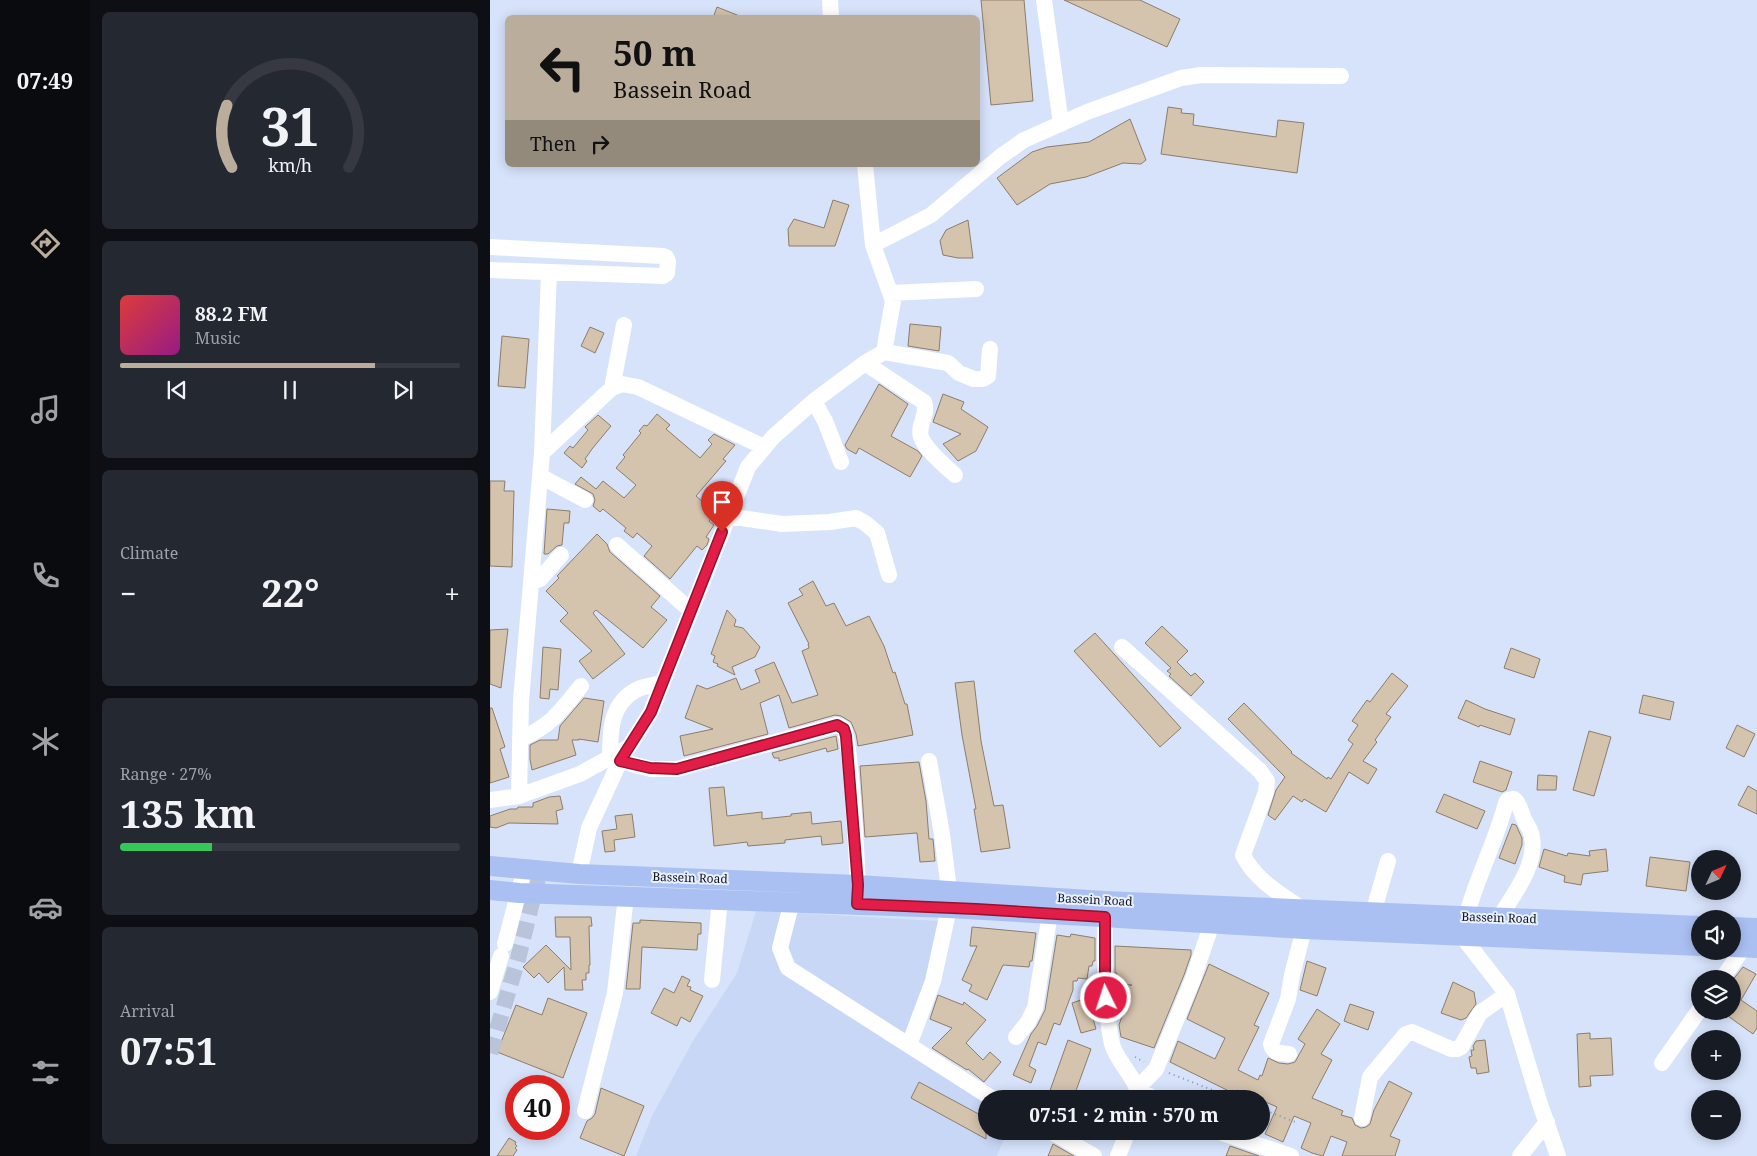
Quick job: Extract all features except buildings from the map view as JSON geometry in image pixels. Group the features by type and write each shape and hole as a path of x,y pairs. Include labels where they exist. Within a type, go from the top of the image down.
{"main road":[{"name":"Bassein Road","path":"490,866 858,894 1105,909 1463,926 1691,945"},
{"name":"Bassein Road","path":"490,890 519,893 792,901 858,894"},
{"name":"Bassein Road","path":"949,899 1050,913 1105,909 1212,923 1304,919 1373,913 1463,926 1499,918 1691,926"},
{"path":"1741,927 1757,928"}],"street":[{"path":"830,0 831,15"},
{"path":"1044,0 1061,124"},
{"path":"873,245 931,215 1001,156 1024,140 1181,78 1201,76 1342,76"},
{"path":"865,167 873,245 893,301 884,352"},
{"path":"490,247 666,257 668,273 663,276 490,270"},
{"path":"627,275 629,254"},
{"path":"518,796 521,701 542,453 548,272"},
{"path":"890,293 976,290"},
{"path":"612,388 624,325"},
{"path":"490,800 518,796 580,774 615,760 631,746 651,712 672,663 690,610 748,467 773,437 814,401 865,363 884,352 948,363 959,373 974,379 984,379 988,376 990,348"},
{"path":"865,363 924,402 926,411 920,436 928,448 955,475"},
{"path":"542,453 612,388 622,384 638,387 764,447"},
{"path":"814,401 841,462"},
{"path":"540,476 585,500"},
{"path":"728,516 782,524 830,522 856,518 866,523 877,533 889,576"},
{"path":"617,546 690,610"},
{"path":"531,583 540,579 561,555"},
{"path":"1122,646 1260,771 1267,781 1266,792 1243,855 1248,866 1304,919 1288,999 1271,1044 1275,1052 1289,1054"},
{"path":"579,874 589,828 615,760 611,726 617,706 637,689 662,683"},
{"path":"520,739 538,732 554,719 582,686"},
{"path":"615,760 650,768 677,769 837,725 844,729 846,736 858,894"},
{"path":"909,1045 934,981 949,899 942,834 929,761"},
{"path":"1499,918 1528,868 1533,847 1530,830 1520,806 1514,799 1508,800 1506,803 1500,827 1463,926 1507,994 1558,1156"},
{"path":"1373,913 1388,862"},
{"path":"490,992 525,868"},
{"path":"586,1111 615,993 626,896"},
{"path":"712,980 720,899"},
{"path":"792,901 780,948 788,968 979,1090"},
{"path":"1105,909 1105,983 1113,1046 1136,1090"},
{"path":"1016,1037 1028,1022 1035,1008 1050,913"},
{"path":"1141,1090 1156,1069 1193,979 1212,923"},
{"path":"1728,970 1745,947"},
{"path":"1362,1118 1370,1076 1406,1034 1412,1032 1451,1049 1457,1049 1461,1046 1480,1013 1507,994"},
{"path":"1662,1063 1693,1020"},
{"path":"1520,1156 1546,1122"},
{"path":"1066,1140 1094,1156"},
{"path":"1118,1156 1124,1140"},
{"path":"1243,1140 1291,1156"}],"path":[{"path":"1113,1046 1156,1069 1211,1090"},
{"path":"1270,1112 1298,1123"}],"shaded area":[{"path":"756,911 940,921 917,1052 978,1094 978,1140 1003,1140 997,1156 636,1156 652,1116 693,1041 737,973"}],"tunnel":[{"path":"490,1053 518,959 540,870"}],"route":[{"path":"722,532 685,623 672,663 651,712 620,761 650,768 677,769 837,725 844,729 846,736 851,779 858,885 857,904 1105,917 1106,998"}]}
